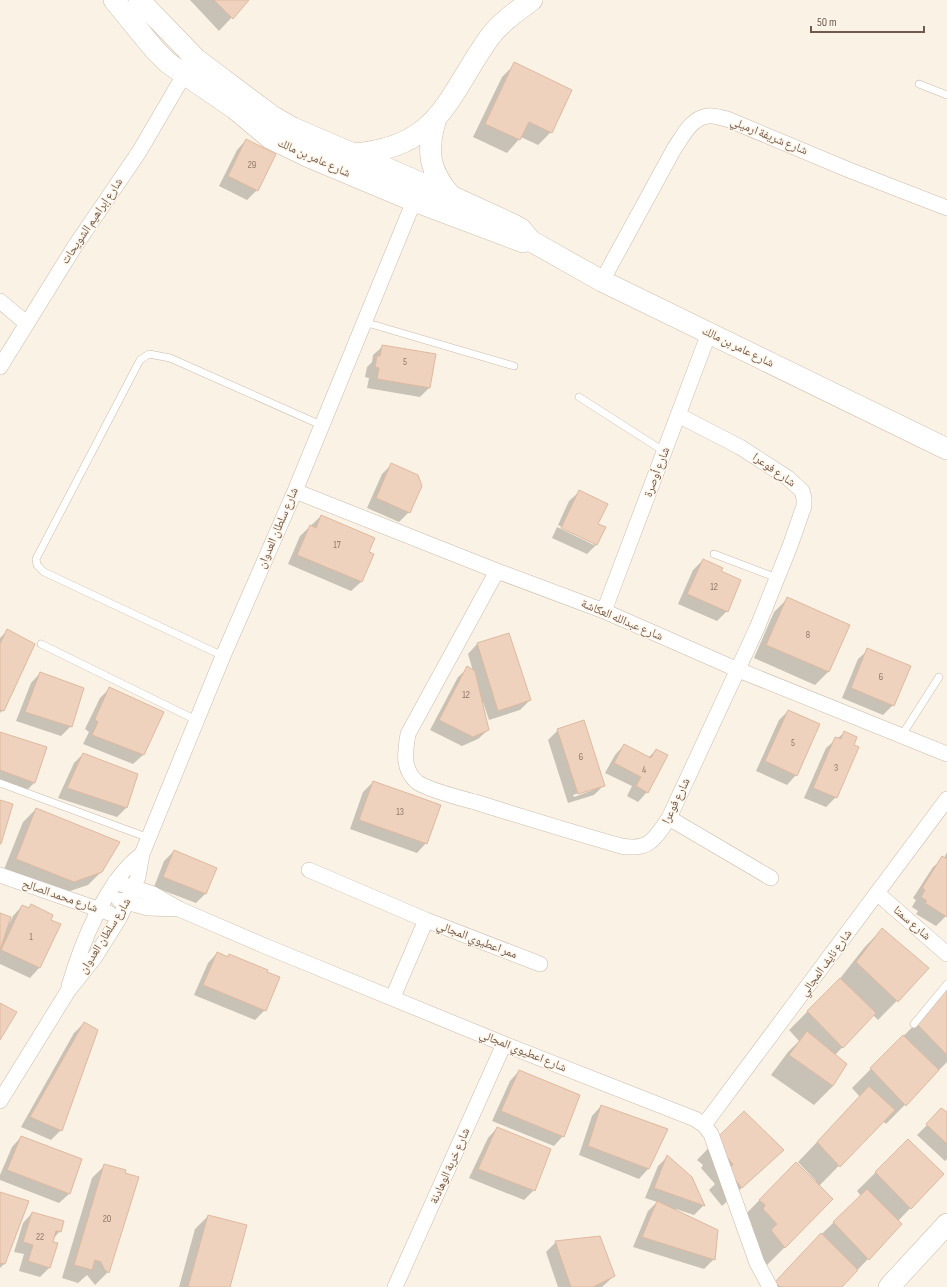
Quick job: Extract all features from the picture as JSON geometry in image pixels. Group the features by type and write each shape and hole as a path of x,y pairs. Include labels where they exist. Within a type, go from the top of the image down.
{"street":[{"name":"شارع عامر بن مالك","path":"114,0 154,49 190,67 293,128 451,196 514,225 521,229 531,241 602,281 947,449"},
{"name":"شارع عامر بن مالك","path":"139,0 190,67 260,131 283,146 414,201 515,241 531,241"},
{"path":"352,154 388,149 415,136 435,122 452,99 490,38 512,15 532,0"},
{"name":"شارع إبراهيم الشويحات","path":"0,367 75,246 139,152 190,67"},
{"name":"شارع شريفة ارميلي","path":"602,281 674,149 688,128 697,119 708,116 727,119 849,170 947,208"},
{"path":"435,122 430,138 430,154 433,169 440,184 451,196"},
{"name":"شارع سلطان العدوان","path":"0,1101 5,1079 68,991 95,957 120,917 134,887 141,866 142,854 196,720 295,491 414,201"},
{"path":"0,301 26,323"},
{"name":"شارع أوصرة","path":"604,611 709,333"},
{"name":"شارع فوعرا","path":"497,571 408,734 405,751 405,763 410,773 418,782 445,793 621,846 632,848 647,845 656,837 669,818 736,669 757,628 804,506 802,491 788,478 740,447 678,415"},
{"name":"شارع عبدالله العكاشة","path":"295,491 497,571 604,611 736,669 947,754"},
{"name":"شارع نايف المجالي","path":"704,1125 947,799"},
{"path":"669,818 771,878"},
{"name":"شارع سلطان العدوان","path":"68,991 83,944 115,882 133,861 142,854"},
{"path":"310,870 426,920"},
{"name":"شارع محمد الصالح","path":"0,875 104,903 120,917"},
{"name":"شارع اعطيوي المجالي","path":"115,882 134,887 165,900 179,909 265,946 393,997 504,1044 682,1112 704,1125 715,1143 757,1263 770,1287"},
{"name":"شارع سمتا","path":"877,893 947,954"},
{"name":"شارع اعطيوي المجالي","path":"104,903 127,902 160,910 179,909"},
{"name":"ممر اعطيوي المجالي","path":"393,997 426,920 540,964"},
{"name":"شارع خربة الوهادنة","path":"395,1287 504,1044"},
{"path":"889,1287 947,1224"}],"lane":[{"path":"919,84 947,95"},
{"path":"364,322 514,366"},
{"path":"223,656 44,572 37,565 36,559 140,360 150,354 170,358 321,425"},
{"path":"579,397 665,452"},
{"path":"714,554 777,578"},
{"path":"41,644 196,720"},
{"path":"902,735 940,677"},
{"path":"0,783 149,838"},
{"path":"914,1024 947,984"}],"building":[{"path":"214,0 249,0 233,19"},
{"path":"514,62 572,90 552,133 529,122 520,140 485,124"},
{"path":"246,139 276,154 258,191 228,176"},
{"path":"382,345 436,354 430,388 377,379 379,368 375,367 377,356 380,356"},
{"path":"391,463 418,475 422,486 410,513 376,498"},
{"path":"579,490 608,504 598,524 606,527 597,545 561,528"},
{"path":"321,515 375,538 369,552 374,554 362,582 297,555 310,525 316,528"},
{"path":"703,559 723,568 721,571 741,580 728,612 687,594"},
{"path":"787,597 850,625 829,672 766,645"},
{"path":"7,629 35,644 4,711 0,710 0,644"},
{"path":"509,633 531,700 498,711 477,643"},
{"path":"867,648 911,666 894,706 851,688"},
{"path":"467,666 475,671 489,730 473,737 439,720"},
{"path":"40,672 84,688 72,727 25,712"},
{"path":"109,687 164,712 144,755 92,735 98,722 95,719"},
{"path":"788,710 820,724 797,776 765,761"},
{"path":"584,720 605,786 578,794 557,729"},
{"path":"844,731 857,737 854,745 859,747 837,798 813,788 835,737 841,739"},
{"path":"0,732 47,747 35,783 0,770"},
{"path":"624,744 651,758 656,749 668,755 648,793 636,786 641,777 614,763"},
{"path":"83,753 138,774 127,808 67,788"},
{"path":"373,781 441,805 427,844 359,820"},
{"path":"0,800 13,804 1,844 0,844"},
{"path":"36,808 120,842 102,872 74,882 16,859"},
{"path":"174,850 217,868 206,894 163,877"},
{"path":"942,856 947,859 947,917 925,903 927,901 921,897 925,890 922,888"},
{"path":"31,904 53,915 51,920 61,924 40,968 1,950 22,905 29,908"},
{"path":"0,913 11,917 0,950"},
{"path":"882,928 929,968 898,1002 856,962"},
{"path":"217,952 228,957 229,954 268,970 267,972 280,977 266,1011 203,985"},
{"path":"840,978 876,1013 843,1048 807,1011"},
{"path":"947,990 947,1055 915,1022"},
{"path":"0,1003 17,1012 0,1040"},
{"path":"84,1022 98,1030 62,1131 30,1117"},
{"path":"807,1031 847,1064 833,1086 789,1055"},
{"path":"903,1035 939,1070 906,1106 870,1068"},
{"path":"519,1070 580,1095 564,1137 501,1111"},
{"path":"869,1086 895,1110 840,1167 817,1142"},
{"path":"601,1105 668,1129 649,1169 588,1146"},
{"path":"941,1108 947,1112 947,1144 926,1124"},
{"path":"744,1111 784,1150 742,1188 728,1171 733,1164 719,1149 715,1140"},
{"path":"497,1127 551,1149 535,1191 478,1169"},
{"path":"21,1136 82,1159 70,1194 7,1170"},
{"path":"908,1139 944,1174 911,1209 875,1172"},
{"path":"667,1155 692,1177 705,1206 654,1188"},
{"path":"796,1162 833,1199 785,1248 771,1230 777,1224 763,1209 765,1205 759,1200"},
{"path":"104,1164 126,1170 125,1173 139,1177 109,1273 104,1269 101,1262 95,1260 92,1270 74,1265"},
{"path":"867,1189 902,1224 869,1260 833,1222"},
{"path":"0,1192 29,1201 5,1264 0,1263"},
{"path":"657,1201 718,1230 715,1260 642,1237"},
{"path":"32,1212 64,1221 61,1232 56,1231 53,1242 58,1243 50,1268 28,1261 33,1245 23,1242"},
{"path":"208,1215 247,1225 230,1287 188,1287"},
{"path":"821,1233 858,1270 842,1287 780,1287 775,1282"},
{"path":"600,1236 615,1276 593,1287 571,1287 555,1241"}]}
